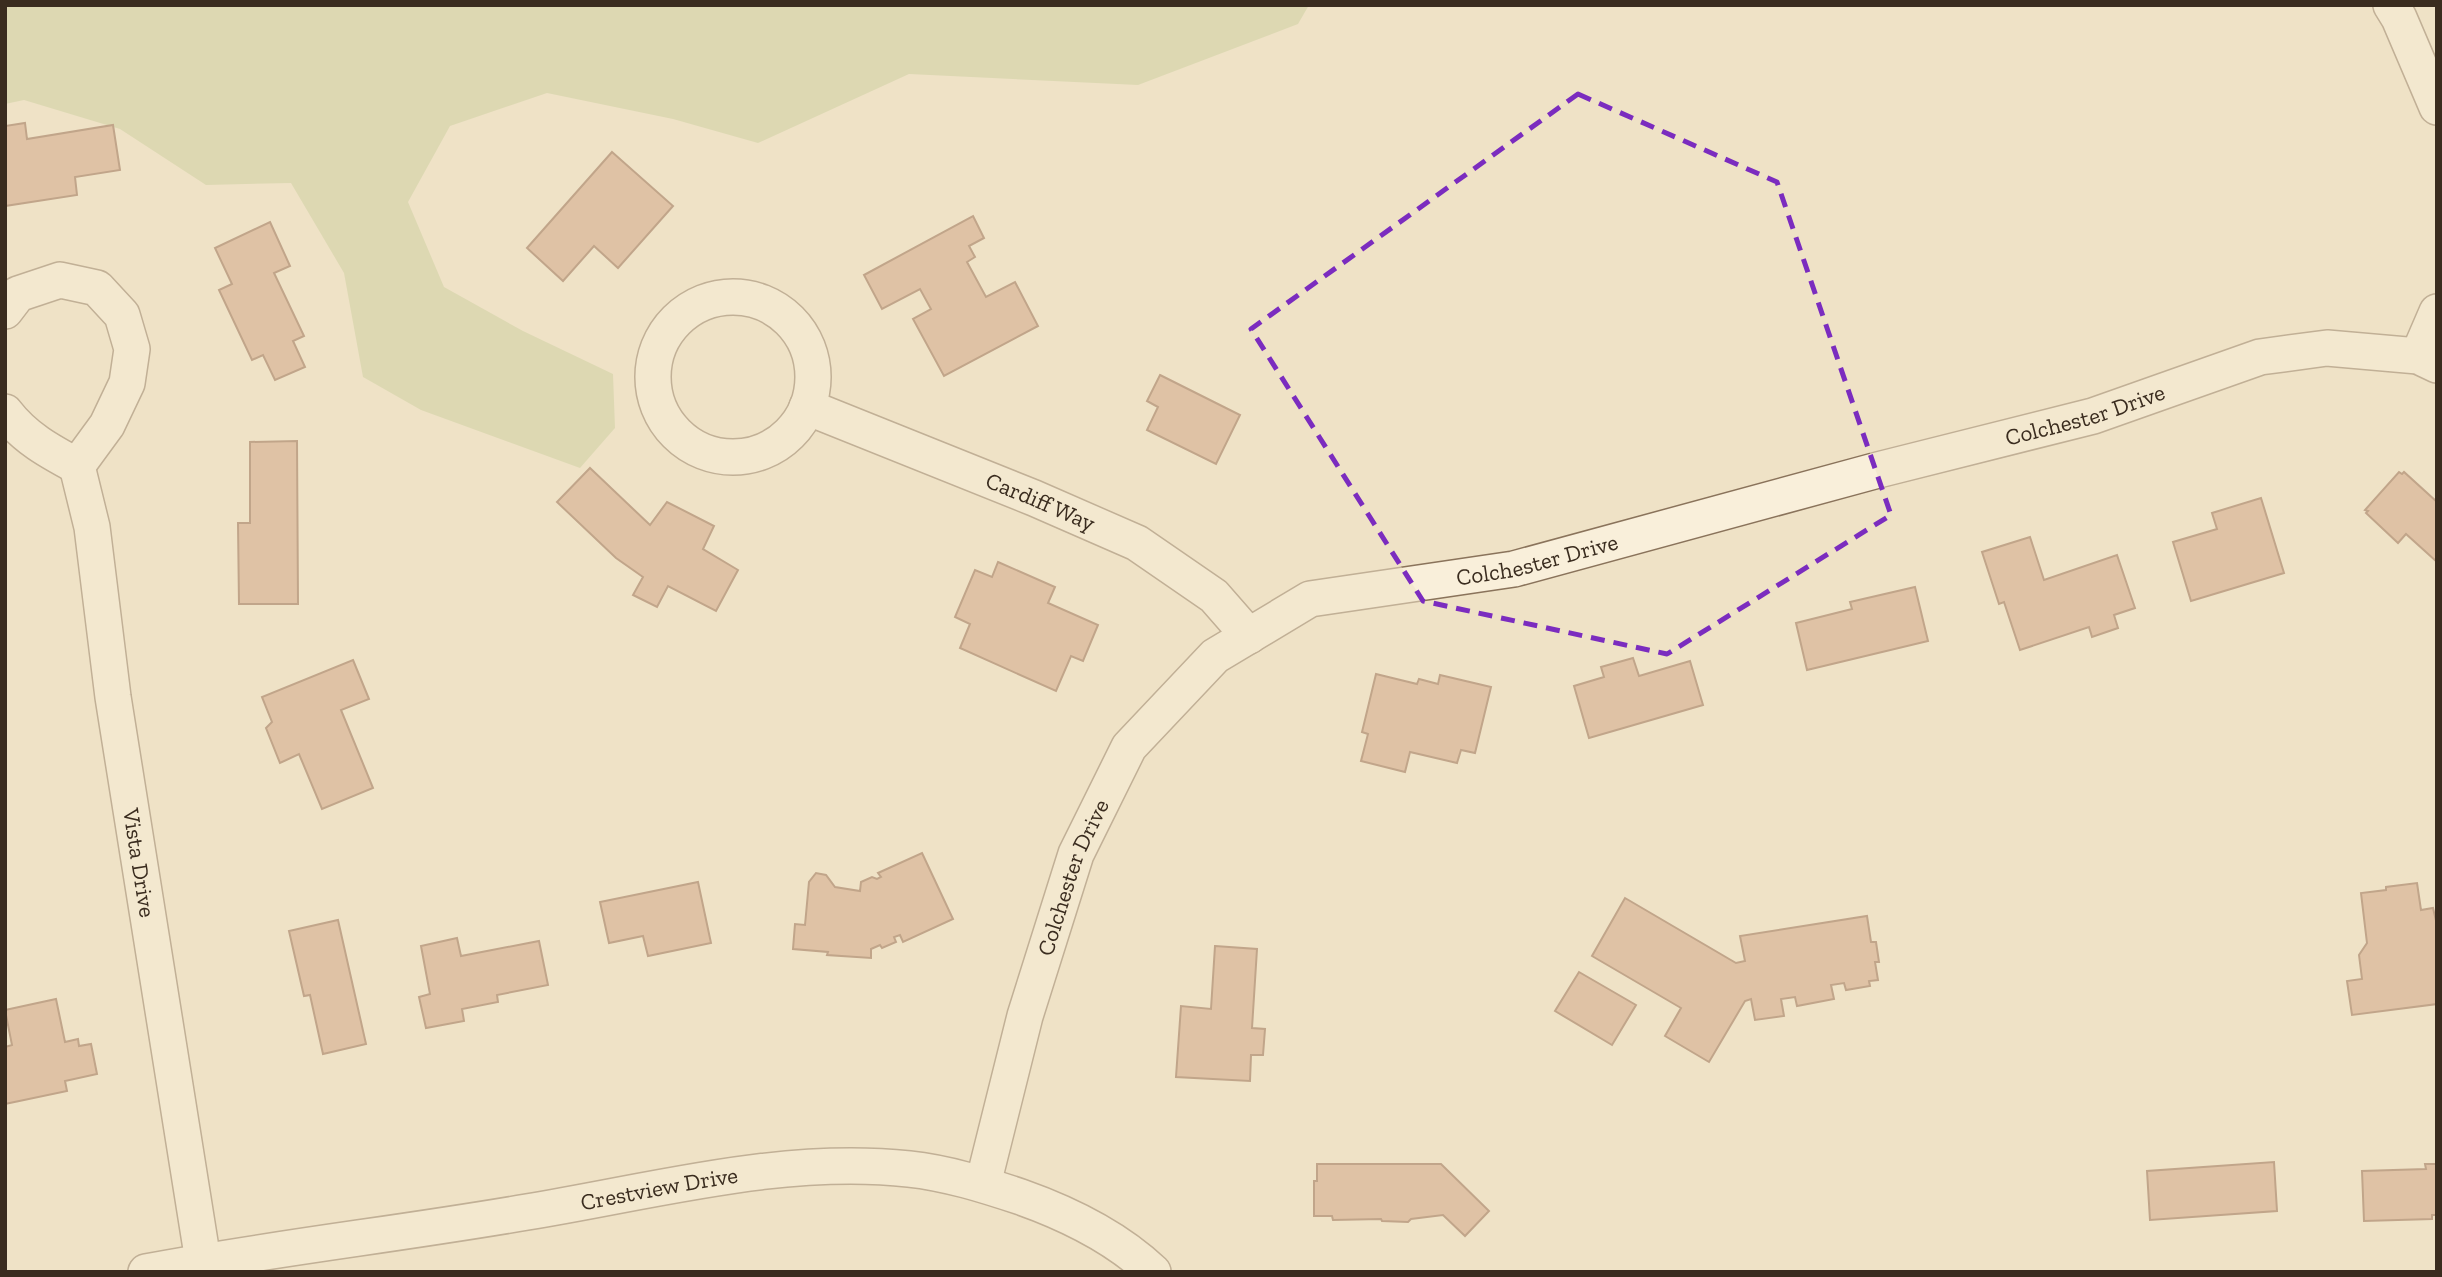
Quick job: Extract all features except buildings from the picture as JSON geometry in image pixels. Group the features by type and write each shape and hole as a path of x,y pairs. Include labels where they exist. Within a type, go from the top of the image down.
{"street":[{"path":"2391,5 2437,107"},
{"path":"5,311 18,294 61,280 97,288 122,315 132,349 127,383 107,425 77,466 44,449 18,428 5,412"},
{"path":"736,296 761,302 783,314 800,333 810,357 813,382 807,407 792,430 771,447 744,457 716,456 690,445 670,426 657,402 654,388 652,375 657,349 669,328 688,310 710,300 736,296"},
{"path":"2427,361 2437,312"},
{"name":"Colchester Drive","path":"983,1184 1025,1016 1076,854 1129,747 1215,656 1310,599 1514,569 1878,470 2093,416 2260,358 2327,348 2427,361"},
{"name":"Cardiff Way","path":"807,407 1137,542 1214,596 1249,636"},
{"name":"Vista Drive","path":"77,466 92,527 113,697 203,1261"},
{"name":"Crestview Drive","path":"146,1272 527,1212 690,1182 813,1167 909,1169 983,1184 1068,1216 1126,1250 1153,1272"}],"highlighted area":[{"path":"1578,94 1777,182 1891,515 1667,654 1423,601 1251,329"}],"green space":[{"path":"5,5 1309,5 1298,24 1138,85 909,74 758,143 673,119 547,93 450,126 408,202 444,287 523,331 613,374 615,428 580,468 421,410 363,377 344,273 291,183 206,185 120,129 24,100 5,104"}]}
